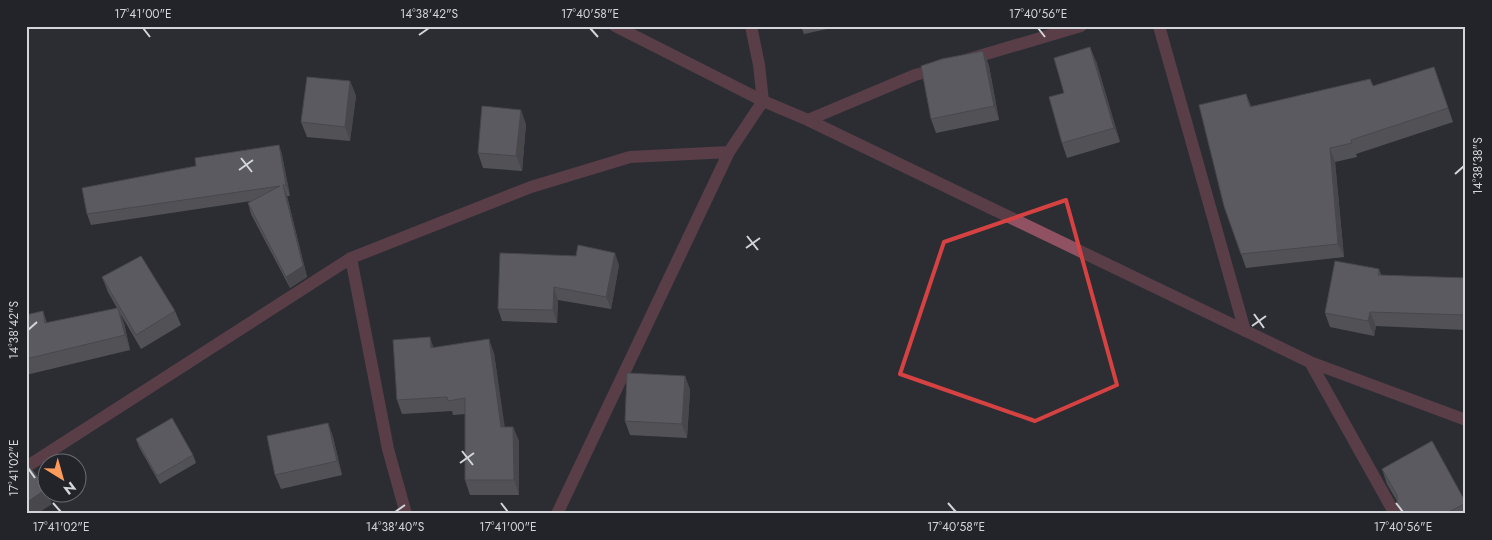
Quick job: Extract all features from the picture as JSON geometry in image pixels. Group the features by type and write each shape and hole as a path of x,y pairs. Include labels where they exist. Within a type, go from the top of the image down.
{"street":[{"path":"615,26 763,101 808,120 1310,362 1466,420"},
{"path":"557,514 729,152 763,101 759,65 751,26"},
{"path":"808,120 915,75 1081,26"},
{"path":"1158,26 1246,330"},
{"path":"26,467 351,258 531,187 630,157 729,152"},
{"path":"351,258 388,449 406,514"},
{"path":"1310,362 1394,514"}],"highlighted area":[{"path":"1066,200 1117,385 1035,421 900,374 944,242"}],"building":[{"path":"1090,47 1114,128 1062,143 1049,97 1064,93 1054,58"},
{"path":"983,51 994,106 931,119 921,66 942,59"},
{"path":"1434,67 1448,108 1351,140 1352,143 1330,148 1338,244 1241,254 1224,206 1199,105 1246,94 1250,107 1370,79 1373,86"},
{"path":"307,77 350,81 345,127 301,122"},
{"path":"482,106 521,110 516,156 478,153"},
{"path":"279,145 286,185 283,185 303,266 286,277 248,203 280,186 87,214 82,188 196,166 195,158"},
{"path":"578,245 615,253 606,297 554,287 553,310 498,309 500,253 576,256"},
{"path":"141,256 175,311 136,335 102,277"},
{"path":"1335,261 1379,269 1378,275 1466,278 1466,315 1370,312 1368,321 1325,313"},
{"path":"118,308 125,335 26,359 26,315 43,311 45,323"},
{"path":"430,337 431,348 489,339 501,427 513,427 514,480 465,480 465,398 448,401 447,397 397,400 393,340"},
{"path":"627,373 685,376 682,424 625,421"},
{"path":"172,418 193,455 157,476 136,439"},
{"path":"328,423 337,461 275,475 267,436"},
{"path":"1432,441 1466,503 1445,514 1403,514 1397,503 1397,495 1382,469"},
{"path":"26,461 38,478 38,495 26,503"},
{"path":"1059,512 1059,514 1013,514"}]}
